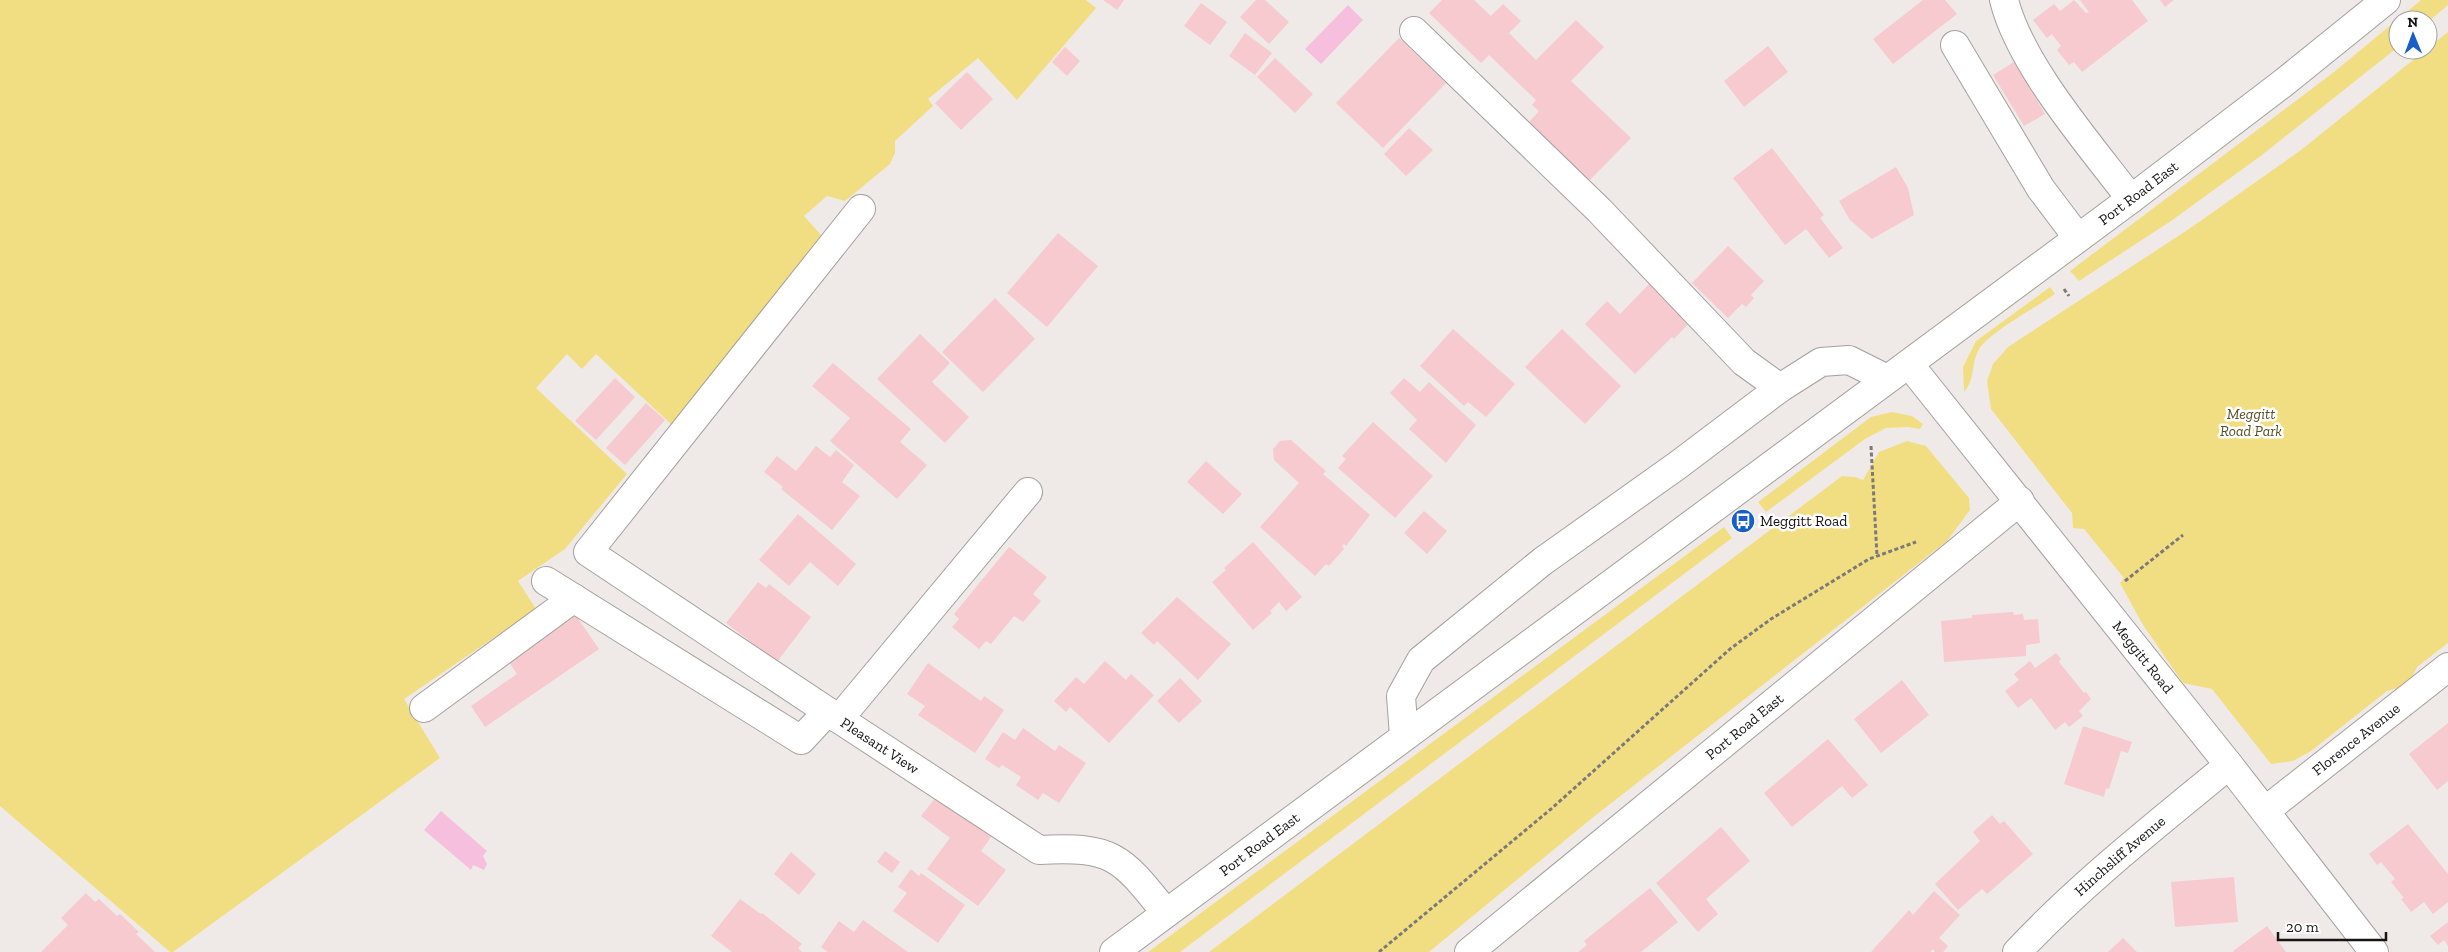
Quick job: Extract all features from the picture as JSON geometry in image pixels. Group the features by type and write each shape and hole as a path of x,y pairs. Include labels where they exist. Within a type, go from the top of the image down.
{"street":[{"path":"2004,0 2006,10 2030,59 2072,122 2132,199"},
{"name":"Port Road East","path":"1114,952 2132,199 2275,90 2386,0"},
{"path":"1414,31 1592,204 1744,362 1780,388"},
{"path":"1955,45 2041,189 2078,238"},
{"path":"546,581 801,740 833,715 588,552 862,209"},
{"path":"1404,736 1401,696 1421,660 1543,561 1678,465 1780,388 1821,362 1849,360 1887,379"},
{"name":"Meggitt Road","path":"1909,364 2229,765 2374,952"},
{"name":"Pleasant View","path":"1028,492 833,715 1039,850 1077,848 1109,855 1133,872 1166,913"},
{"name":"Port Road East","path":"1469,952 2020,501"},
{"path":"424,708 574,598"},
{"name":"Florence Avenue","path":"2265,811 2448,666"},
{"name":"Hinchsliff Avenue","path":"2016,952 2108,864 2229,765"}],"path":[{"path":"1871,446 1877,556"},
{"path":"2099,601 2183,535"},
{"path":"1379,952 1551,809 1730,649 1772,619 1877,556 1920,541"}],"green space":[{"path":"0,0 1086,0 1096,8 1017,100 978,58 928,99 933,106 895,141 895,153 890,164 845,201 827,196 804,216 822,236 673,426 596,354 582,369 567,354 536,388 627,474 565,549 518,581 536,609 404,699 440,758 173,952 170,952 0,806"},
{"path":"2421,0 2448,0 2448,5 2438,14 2438,10 2409,10"},
{"path":"2388,27 2388,55 2262,155 2171,221 2079,281 2070,271 2334,72"},
{"name":"Meggitt Road Park","path":"2448,32 2448,643 2417,667 2408,685 2387,691 2311,751 2293,761 2271,764 2212,689 2183,683 2143,625 2120,583 2124,578 2084,529 2073,528 2072,513 1991,409 1987,381 1993,364 2008,347 2189,229 2301,150 2413,60 2438,60 2438,40"},
{"path":"2050,287 2055,294 1993,335 1979,349 1972,377 1964,392 1963,367 1976,341"},
{"path":"1892,412 1912,416 1923,424 1920,429 1908,427 1886,428 1865,439 1766,512 1758,502 1871,417"},
{"path":"1907,441 1926,446 1969,498 1970,510 1947,541 1591,819 1429,952 1209,952 1842,476 1863,480 1879,452"},
{"path":"1724,527 1732,538 1180,952 1148,952"}],"shaded area":[{"path":"1348,5 1363,20 1321,64 1305,49"},
{"path":"441,811 487,851 483,856 487,864 484,870 473,865 471,870 424,830"}],"building":[{"path":"1103,0 1124,0 1117,10"},
{"path":"1256,0 1265,0 1289,22 1269,44 1240,17"},
{"path":"1442,0 1474,0 1491,16 1503,4 1521,21 1509,33 1536,60 1576,20 1604,47 1571,81 1631,138 1589,181 1529,122 1539,111 1532,105 1536,100 1489,55 1481,63 1429,13"},
{"path":"1923,0 1945,0 1957,14 1893,64 1873,39"},
{"path":"2074,0 2086,13 2089,12 2080,0 2132,0 2148,21 2082,72 2074,62 2069,65 2057,50 2061,46 2052,34 2047,38 2033,20 2054,4 2060,11"},
{"path":"2160,0 2174,0 2165,7"},
{"path":"1201,3 1227,22 1210,45 1184,26"},
{"path":"1245,33 1272,53 1255,75 1229,56"},
{"path":"1399,38 1446,83 1383,148 1336,103"},
{"path":"1768,46 1788,72 1744,107 1724,81"},
{"path":"1065,47 1080,61 1067,76 1052,62"},
{"path":"1275,58 1313,94 1295,113 1257,77"},
{"path":"2014,62 2045,114 2024,126 1993,75"},
{"path":"967,72 993,99 961,130 935,103"},
{"path":"1409,128 1433,150 1406,176 1384,154"},
{"path":"1772,148 1824,215 1820,218 1843,248 1829,258 1806,229 1785,245 1733,178"},
{"path":"1896,167 1908,188 1914,215 1872,239 1850,220 1839,201"},
{"path":"1058,233 1098,266 1047,327 1007,293"},
{"path":"1728,246 1764,281 1751,295 1754,298 1746,307 1742,304 1728,318 1692,283"},
{"path":"1654,279 1694,318 1635,374 1585,324 1607,301 1620,314"},
{"path":"995,298 1035,339 983,392 942,352"},
{"path":"1453,329 1515,384 1486,417 1468,402 1464,406 1420,366"},
{"path":"1562,329 1621,386 1585,424 1525,367"},
{"path":"920,334 950,363 932,382 969,417 945,443 877,379"},
{"path":"833,363 911,429 900,442 927,465 897,499 830,441 850,418 812,386"},
{"path":"615,378 635,397 596,440 575,421"},
{"path":"1404,378 1420,392 1429,382 1476,425 1446,463 1409,429 1417,420 1390,393"},
{"path":"646,403 665,420 625,465 606,448"},
{"path":"1373,422 1433,476 1395,518 1338,468 1346,459 1342,456"},
{"path":"1291,440 1326,471 1323,474 1370,515 1346,546 1344,544 1342,546 1344,549 1329,566 1326,564 1315,576 1260,527 1299,483 1274,460 1273,449 1280,441"},
{"path":"816,446 830,457 836,450 854,465 842,482 860,496 832,530 781,489 783,487 764,472 777,456 796,471"},
{"path":"1206,461 1242,494 1223,514 1187,482"},
{"path":"1424,511 1447,531 1427,554 1404,533"},
{"path":"798,514 856,564 838,586 810,562 789,586 759,560"},
{"path":"1253,542 1302,597 1286,611 1279,602 1270,611 1272,613 1253,630 1212,582 1226,570 1224,568"},
{"path":"1009,547 1047,577 1033,594 1041,601 1023,622 1014,616 991,644 986,641 979,649 952,627 959,619 954,614"},
{"path":"758,582 766,588 769,584 811,617 777,662 726,623"},
{"path":"1177,597 1231,644 1198,680 1157,641 1154,645 1141,633"},
{"path":"2013,612 2014,615 2023,614 2024,620 2038,619 2040,643 2026,645 2026,656 1944,662 1941,621 1972,618 1972,615"},
{"path":"574,613 599,649 485,727 471,706 517,674 507,659"},
{"path":"2056,653 2061,659 2059,662 2091,699 2079,711 2083,716 2069,727 2065,722 2055,730 2031,698 2018,708 2005,691 2019,680 2014,674 2030,661 2035,668"},
{"path":"1105,661 1126,680 1131,674 1154,695 1109,743 1070,707 1066,712 1054,701 1076,677 1084,684"},
{"path":"928,663 981,701 984,696 1004,710 975,753 918,715 925,706 907,694"},
{"path":"1180,678 1202,701 1179,723 1157,701"},
{"path":"1902,680 1929,715 1881,753 1854,719"},
{"path":"2448,723 2448,781 2437,790 2409,754"},
{"path":"2083,726 2132,742 2128,753 2121,751 2109,789 2106,788 2104,797 2064,784"},
{"path":"1023,728 1055,751 1059,745 1086,763 1059,803 1043,793 1038,800 1016,785 1021,777 1002,765 999,768 985,759 1003,732 1015,740"},
{"path":"1828,739 1868,785 1852,798 1842,786 1792,827 1764,793"},
{"path":"936,797 991,837 981,851 1006,870 978,906 927,869 950,838 921,816"},
{"path":"1992,815 2000,824 2004,821 2033,854 1987,894 1982,889 1958,910 1935,884 1980,841 1973,832"},
{"path":"2408,824 2448,874 2448,902 2433,914 2424,902 2411,912 2401,899 2404,898 2391,882 2395,879 2381,862 2377,865 2369,854"},
{"path":"1721,827 1750,861 1706,899 1718,914 1698,932 1656,883"},
{"path":"885,851 900,862 892,873 877,862"},
{"path":"791,852 816,874 799,895 774,874"},
{"path":"911,869 919,876 921,873 965,905 938,943 893,911 907,893 898,887"},
{"path":"2234,877 2238,922 2175,927 2171,882"},
{"path":"1650,888 1678,922 1641,952 1578,952 1587,945 1584,941"},
{"path":"1934,891 1960,915 1939,938 1948,946 1943,952 1935,952 1933,949 1930,952 1871,952 1909,910 1913,915"},
{"path":"86,893 95,902 99,899 117,916 120,914 139,932 136,934 155,952 41,952 68,925 61,918"},
{"path":"740,899 762,913 802,944 798,948 802,952 732,952 711,936"},
{"path":"863,920 908,952 828,952 821,947 839,921 854,932"},
{"path":"2448,922 2448,946 2444,940 2438,945 2430,936"},
{"path":"2267,926 2286,952 2233,951"},
{"path":"2123,938 2137,952 2108,952"}],"place":[{"name":"Meggitt Road","path":"1743,521"}]}
